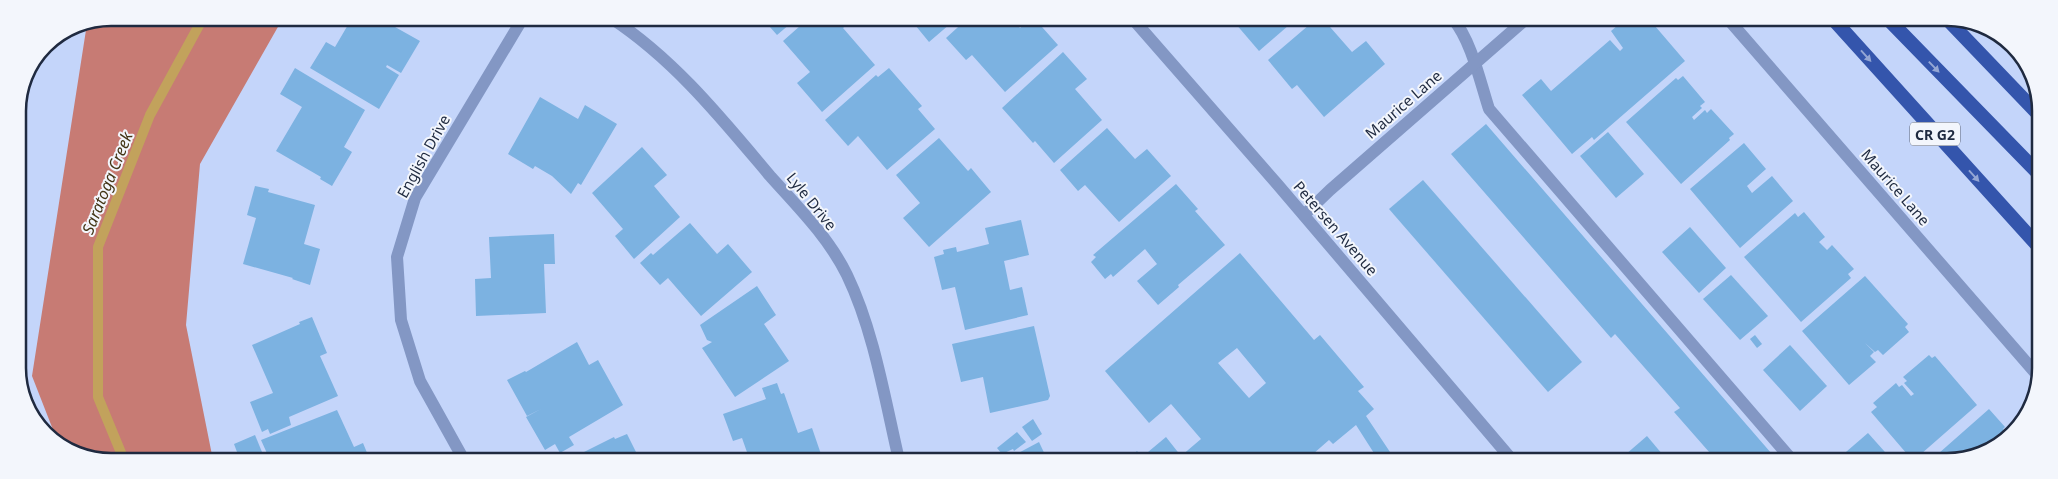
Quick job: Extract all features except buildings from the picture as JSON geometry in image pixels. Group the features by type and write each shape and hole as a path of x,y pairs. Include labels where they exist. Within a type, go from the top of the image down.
{"highway":[{"name":"CR G2","path":"1839,26 2032,239"},
{"path":"1895,26 2032,167"},
{"path":"1956,27 2031,107"},
{"path":"2021,96 2030,98"}],"street":[{"name":"English Drive","path":"460,453 420,381 401,320 397,258 415,198 519,26"},
{"name":"Lyle Drive","path":"621,26 660,55 696,90 818,230 842,267 847,275 868,332 897,453"},
{"name":"Petersen Avenue","path":"1139,26 1304,215 1506,453"},
{"path":"1459,26 1489,108 1786,453"},
{"name":"Maurice Lane","path":"1304,215 1518,26"},
{"name":"Maurice Lane","path":"1734,26 2032,369"}],"shaded area":[{"path":"112,26 278,26 200,164 186,325 212,453 112,453 95,451 74,444 53,429 32,376 86,31"}],"waterway":[{"name":"Saratoga Creek","path":"121,453 98,397 98,247 150,115 199,26"}]}
